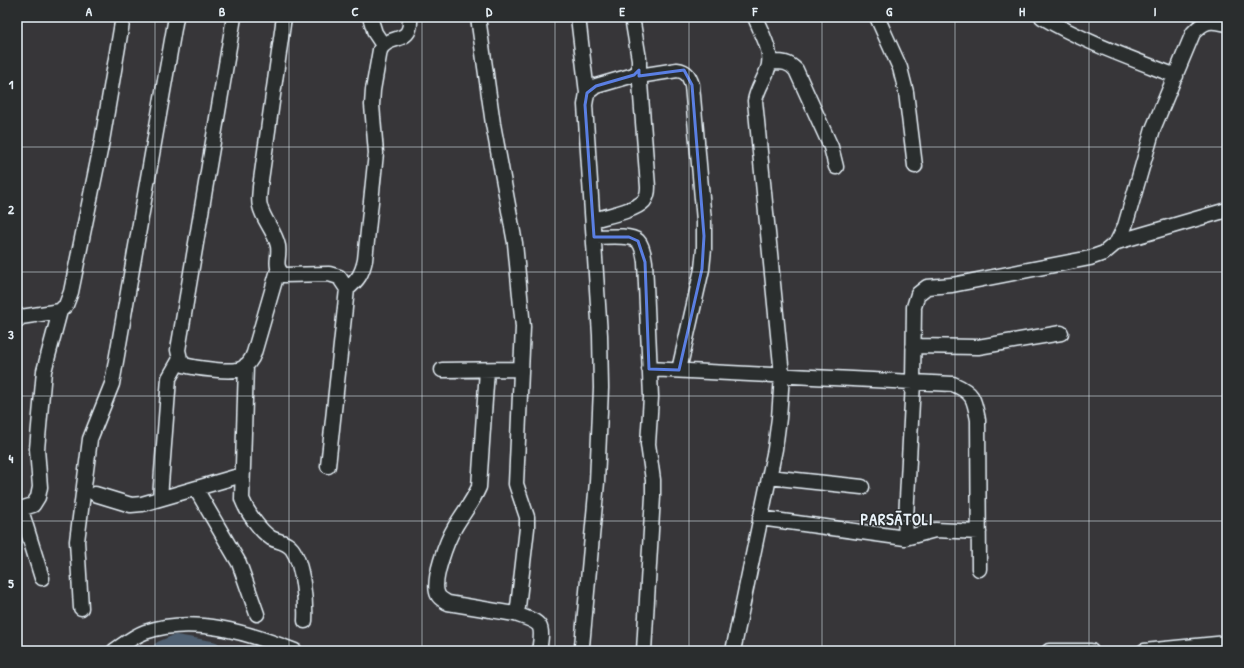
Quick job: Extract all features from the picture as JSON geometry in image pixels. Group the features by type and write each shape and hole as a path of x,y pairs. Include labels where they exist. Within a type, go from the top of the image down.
{"street":[{"path":"42,578 19,510 32,505 38,497 40,487 37,449 44,371 60,311 66,305 72,292 102,141 123,17"},
{"path":"82,608 77,541 90,439 112,384 176,17"},
{"path":"234,17 178,350 180,359 184,365 195,368 240,369 252,360 278,270"},
{"path":"284,17 259,197 260,206 271,227 278,247 276,263 278,270 283,275 328,274 338,278 347,289"},
{"path":"370,17 375,32 383,45"},
{"path":"328,466 347,289 358,280 362,273 365,260 376,153 372,90 380,50 383,45 406,35 410,29 410,17"},
{"path":"478,17 493,124 515,243 523,327 516,484 525,513 527,528 518,607 515,614"},
{"path":"578,17 587,93 584,105 600,335 601,388 597,482 582,646"},
{"path":"593,220 637,207 644,201 647,194 648,186 639,59 632,17"},
{"path":"733,651 778,432 782,375 755,100 757,91 770,62 769,54 755,17"},
{"path":"878,17 900,68 906,92 915,166"},
{"path":"1042,17 1061,29 1176,76"},
{"path":"905,538 913,382 914,307 918,294 927,287 952,285 1090,258 1104,253 1117,242 1125,226 1153,129 1193,33 1203,23 1214,21 1227,24"},
{"path":"770,62 784,62 791,64 796,70 831,148 836,167"},
{"path":"587,93 596,86 639,73 684,70 689,75 692,85 704,221 704,249 702,269 679,370"},
{"path":"1117,242 1227,210"},
{"path":"594,237 629,237 638,241 642,248 645,262 651,397 648,444 653,480 653,496 644,651"},
{"path":"17,321 21,317 60,311"},
{"path":"913,346 978,347 1061,333"},
{"path":"160,498 169,378 180,359"},
{"path":"246,365 242,499 245,507 264,533 272,539 287,544 295,554 305,598 305,621"},
{"path":"442,370 521,369"},
{"path":"649,369 954,384 964,389 974,398 978,420 979,568"},
{"path":"487,370 478,487 473,502 454,529 439,570 435,586 439,597 448,603 515,614 540,624 541,630 539,651"},
{"path":"94,494 131,505 196,489 242,475"},
{"path":"769,477 862,487"},
{"path":"196,489 239,563 257,614"},
{"path":"760,518 905,538 935,530 979,532"},
{"path":"114,651 129,640 145,632 168,626 187,625 210,626 271,642 295,651"},
{"path":"1144,651 1227,643"},
{"path":"1049,651 1092,651"}],"highlighted area":[{"path":"639,70 639,76 684,70 692,85 704,236 702,269 679,370 649,369 645,262 638,241 629,237 594,237 585,105 587,93 596,86 634,75"}],"waterway":[{"path":"162,651 176,645 212,651"}],"district":[{"name":"PARSĀTOLI","path":"897,519"}]}
